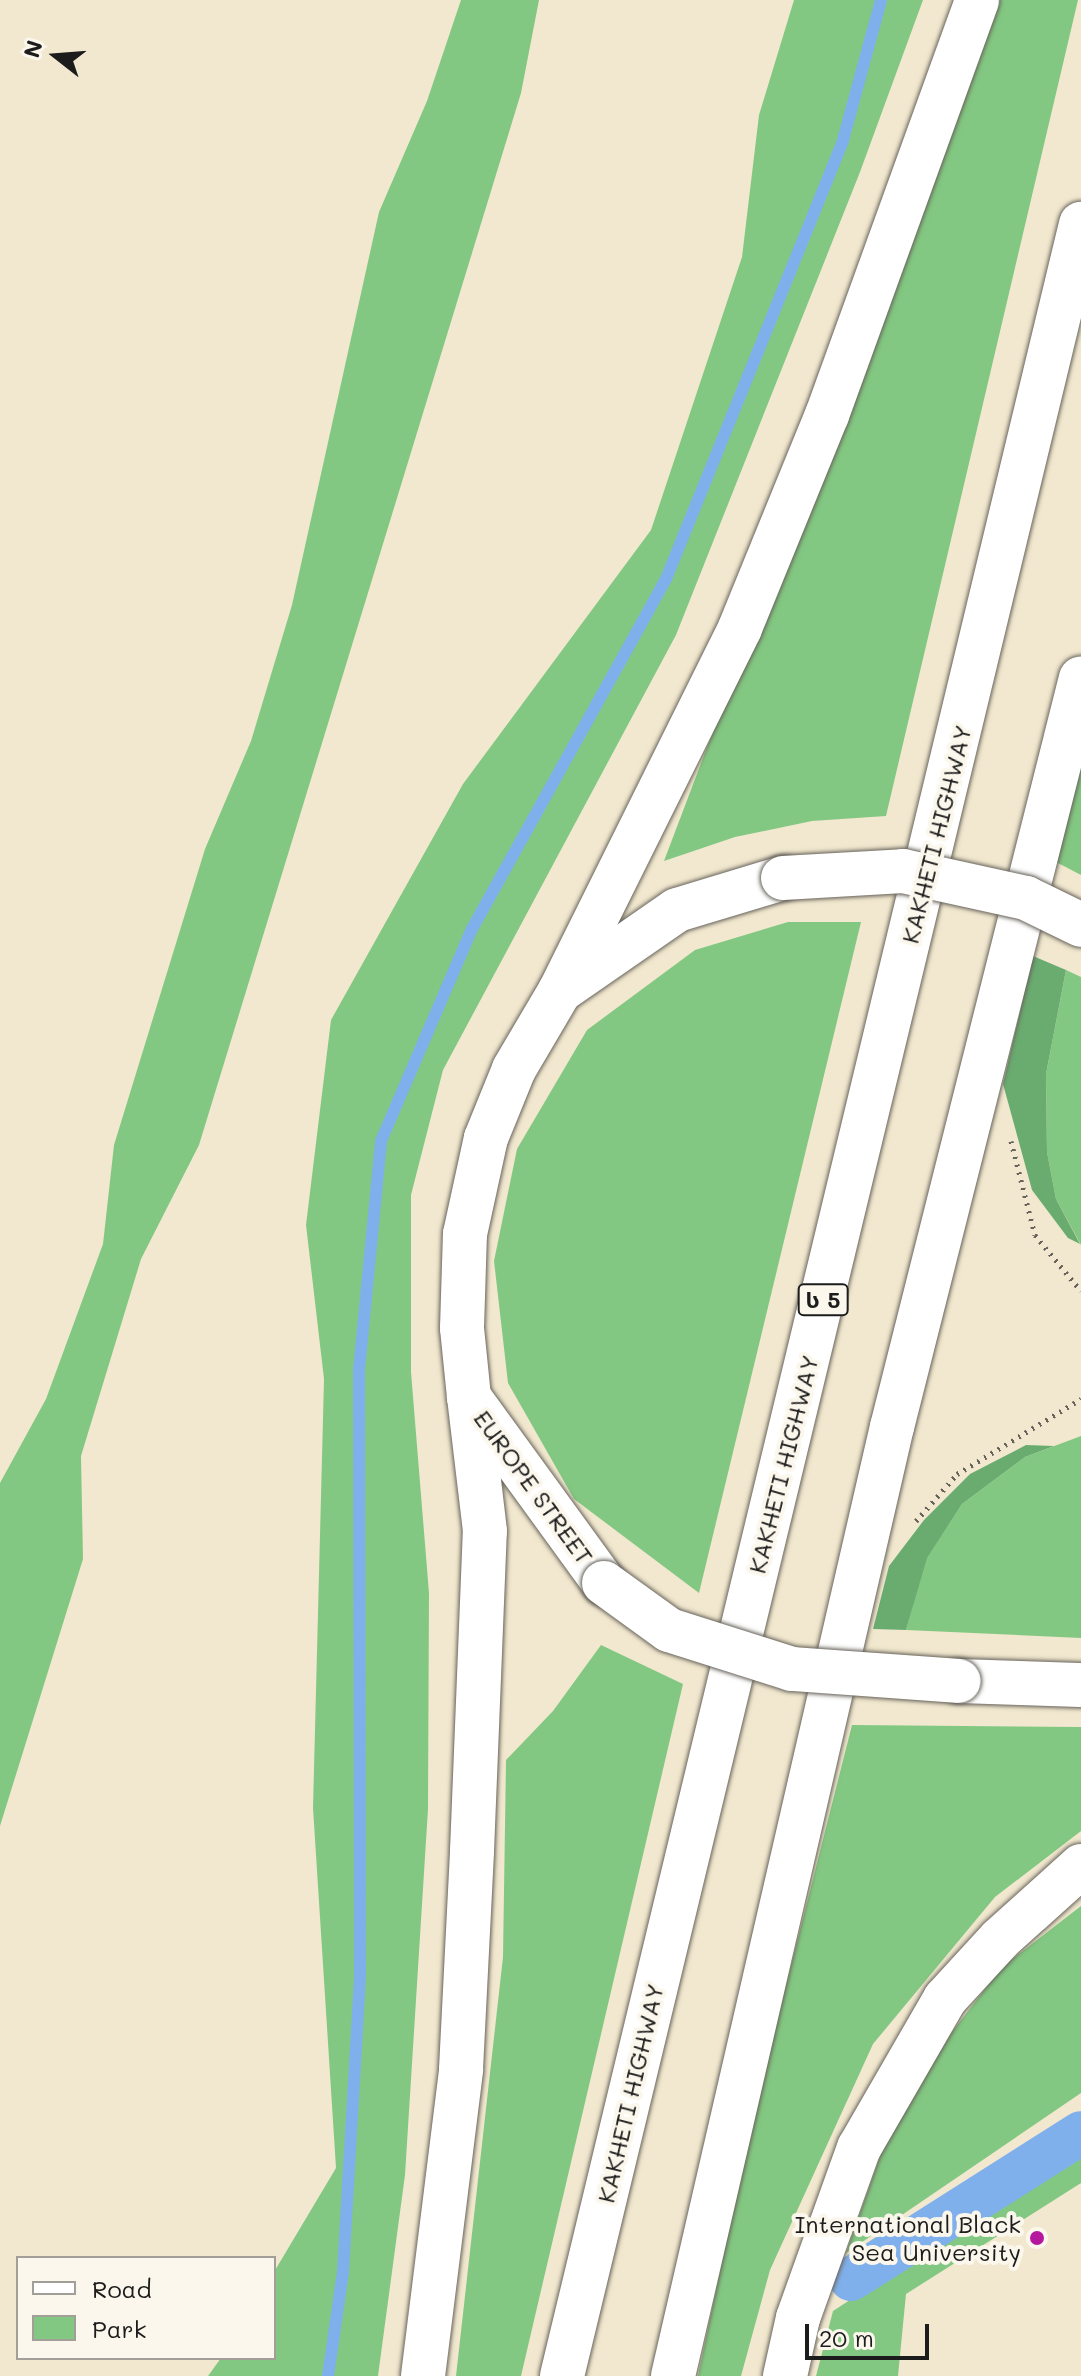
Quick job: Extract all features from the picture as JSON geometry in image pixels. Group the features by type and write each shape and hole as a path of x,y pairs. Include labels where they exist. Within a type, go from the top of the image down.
{"main road":[{"path":"560,991 740,628 827,415 977,0"},
{"name":"KAKHETI HIGHWAY","path":"562,2376 1081,224"},
{"path":"673,2376 884,1457 1081,678"},
{"name":"EUROPE STREET","path":"1081,925 1026,898 903,871 783,878 677,910 560,991 514,1069 486,1138 465,1234 462,1328 469,1397 604,1583 669,1630 792,1669 959,1681 1081,1685"},
{"path":"423,2376 461,2069 472,1851 485,1531 469,1397"},
{"path":"785,2376 798,2318 866,2134 945,1999 1000,1939 1081,1866"}],"path":[{"path":"1008,1126 1035,1235 1081,1291"},
{"path":"907,1531 957,1474 1081,1399"}],"green space":[{"path":"461,0 539,0 521,93 199,1145 141,1259 81,1456 83,1559 0,1826 0,1483 46,1399 103,1244 114,1145 205,849 251,741 292,605 379,212 427,101"},
{"path":"794,0 923,0 860,172 676,635 443,1070 411,1195 411,1372 429,1593 428,1809 405,2175 378,2376 208,2376 220,2360 276,2360 276,2269 336,2168 313,1808 324,1379 306,1225 331,1020 463,784 651,530 742,257 759,115"},
{"path":"990,0 1078,0 886,816 812,821 735,837 664,861"},
{"path":"1081,755 1081,875 1056,862"},
{"path":"788,922 861,922 699,1593 574,1499 508,1383 494,1261 517,1149 587,1030 695,950"},
{"path":"1033,956 1066,970 1046,1074 1047,1152 1056,1199 1080,1244 1068,1238 1032,1190 1003,1084"},
{"path":"1066,970 1081,977 1081,1245 1056,1199 1047,1152 1046,1074"},
{"path":"1081,1436 1081,1638 906,1630 925,1560 962,1504 1025,1457"},
{"path":"1026,1445 1054,1446 1025,1457 962,1504 927,1558 906,1630 873,1629 889,1566 924,1520 970,1474"},
{"path":"601,1645 683,1684 521,2376 456,2376 503,1957 506,1760 553,1711"},
{"path":"852,1725 1081,1727 1081,1831 995,1897 873,2044 770,2270 741,2376 698,2376 751,2124"},
{"path":"1081,1906 1081,2093 846,2253 883,2148 945,2041 1002,1967"},
{"path":"1081,2150 1081,2183 906,2294 898,2376 816,2376 833,2311"}],"waterway":[{"path":"328,2376 343,2272 360,1976 359,1370 381,1141 472,929 666,579 843,140 881,0"},
{"path":"851,2279 1081,2133"}],"place":[{"name":"International Black Sea University","path":"1037,2238"}]}
